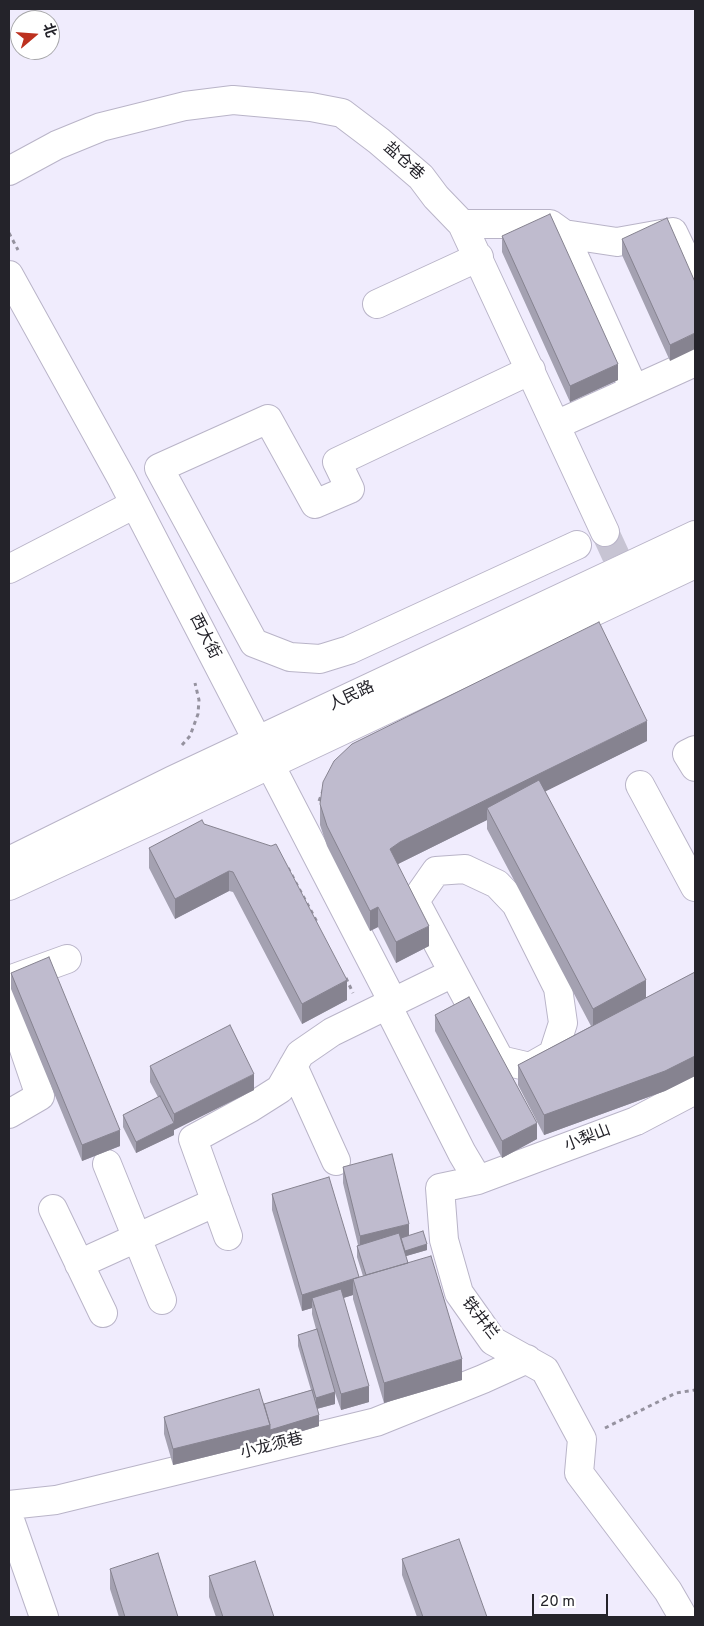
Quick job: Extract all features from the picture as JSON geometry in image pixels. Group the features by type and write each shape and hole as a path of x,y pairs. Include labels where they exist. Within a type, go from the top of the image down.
{"street":[{"name":"盐仓巷","path":"9,171 57,145 101,127 185,106 234,100 311,107 342,113 379,141 421,178 462,224 633,593"},
{"path":"462,224 550,224 564,234 617,242 673,232 695,278"},
{"path":"564,234 634,389"},
{"path":"377,304 478,257"},
{"name":"西大街","path":"9,275 251,744 381,1008"},
{"name":"西大街","path":"9,304 128,508"},
{"path":"556,425 695,362"},
{"path":"531,370 337,462 350,489 315,504 268,419 159,468 254,643 290,657 320,659 349,650 577,545"},
{"path":"9,569 128,508"},
{"name":"人民路","path":"9,861 251,744 615,552 695,534"},
{"path":"168,583 210,562"},
{"name":"人民路","path":"9,886 695,564"},
{"path":"695,750 687,754 695,767"},
{"path":"640,785 695,887"},
{"path":"553,1054 563,1023 558,988 516,904 497,884 465,868 436,871 415,901 500,1060 530,1067 580,1040"},
{"path":"9,980 66,959"},
{"path":"228,1236 193,1139 250,1108 280,1089 300,1054 332,1032 453,973"},
{"path":"9,1005 40,1096 9,1114"},
{"path":"381,1008 478,1180"},
{"path":"293,1066 336,1161"},
{"name":"小梨山","path":"478,1180 636,1121 695,1090"},
{"path":"107,1164 162,1300"},
{"name":"铁井栏","path":"478,1180 440,1188 444,1240 459,1293 493,1341 545,1370 582,1439"},
{"path":"80,1264 216,1202"},
{"path":"53,1209 103,1313"},
{"name":"小龙须巷","path":"9,1506 56,1500 376,1422 484,1379 527,1359"},
{"path":"582,1439 579,1473 668,1591 683,1617"},
{"path":"9,1517 44,1617"},
{"path":"9,1551 32,1617"}],"path":[{"path":"180,748 190,736 198,714 199,700 193,677"},
{"path":"319,802 320,794 325,786"},
{"path":"287,866 317,923"},
{"path":"343,974 381,1008"},
{"path":"582,1439 676,1393 695,1390"}],"building":[{"path":"550,214 618,364 570,386 502,236"},
{"path":"667,218 695,282 695,333 670,345 622,239"},
{"path":"599,622 647,721 400,842 390,849 429,926 396,942 378,907 370,911 327,826 320,804 323,782 334,761 352,744"},
{"path":"539,780 646,980 593,1009 487,808"},
{"path":"202,820 204,824 271,846 276,844 347,980 302,1004 233,872 229,871 175,899 149,848"},
{"path":"49,957 120,1130 82,1145 11,973"},
{"path":"695,972 695,1056 665,1071 544,1115 518,1065"},
{"path":"469,997 537,1123 502,1141 435,1015"},
{"path":"230,1025 254,1074 174,1114 150,1066"},
{"path":"160,1096 174,1123 136,1142 123,1115"},
{"path":"392,1154 409,1224 360,1236 343,1167"},
{"path":"329,1177 359,1277 302,1295 272,1194"},
{"path":"423,1231 427,1244 405,1251 401,1238"},
{"path":"399,1233 408,1263 366,1275 357,1246"},
{"path":"431,1256 462,1359 384,1383 353,1279"},
{"path":"341,1289 369,1386 341,1394 312,1298"},
{"path":"317,1329 335,1392 316,1398 298,1335"},
{"path":"259,1389 270,1425 173,1449 164,1417"},
{"path":"312,1390 319,1415 270,1430 264,1404"},
{"path":"459,1539 487,1617 423,1617 402,1559"},
{"path":"158,1553 178,1617 125,1617 110,1569"},
{"path":"255,1561 274,1617 223,1617 209,1576"}],"tunnel":[{"path":"605,532 616,556"}]}
